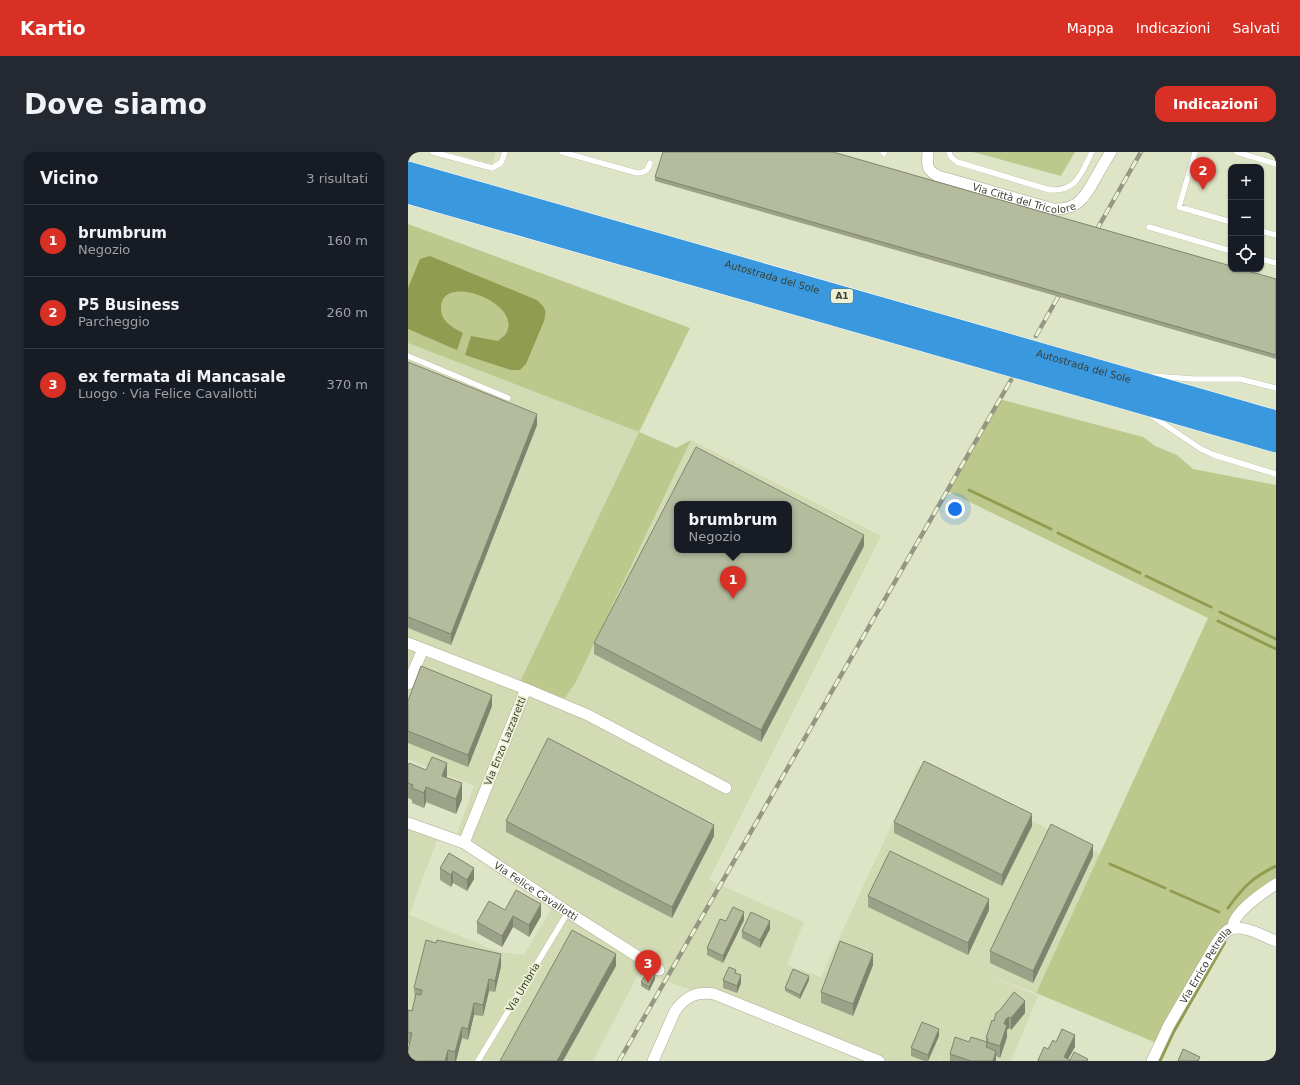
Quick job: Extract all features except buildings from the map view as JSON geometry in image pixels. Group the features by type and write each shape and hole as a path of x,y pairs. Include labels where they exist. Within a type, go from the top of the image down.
{"highway":[{"name":"Autostrada del Sole","path":"408,172 1276,421"},
{"name":"Autostrada del Sole","path":"408,193 1276,442"}],"street":[{"name":"Via Città del Tricolore","path":"928,152 928,168 932,173 938,176 1052,209 1070,208 1078,203 1085,196 1111,152"},
{"name":"Via Enzo Lazzaretti","path":"408,643 526,689 464,843"},
{"path":"408,684 423,649"},
{"path":"526,689 588,715 726,788"},
{"name":"Via Felice Cavallotti","path":"408,823 464,843 659,970"},
{"name":"Via Errico Petrella","path":"1152,1061 1166,1030 1215,946 1223,935 1233,928 1234,921 1244,909 1276,884"},
{"path":"1233,928 1245,929 1276,941"},
{"path":"653,1061 672,1016 680,1004 693,995 706,993 714,994 879,1061"}],"lane":[{"path":"433,152 492,168 501,163 505,152"},
{"path":"562,152 637,173 643,173 648,169 650,163"},
{"path":"949,152 951,158 957,162 1050,190 1058,190 1073,185 1092,152"},
{"path":"1195,152 1179,207 1228,221"},
{"path":"1237,152 1276,164"},
{"path":"1148,227 1228,250"},
{"path":"1264,232 1276,235"},
{"path":"1264,260 1276,263"},
{"path":"408,356 508,398"},
{"path":"1108,373 1139,375"},
{"path":"1146,375 1193,379 1240,379 1276,388"},
{"path":"1126,399 1202,449 1214,455 1276,474"},
{"name":"Via Umbria","path":"478,1061 568,912"}],"shaded area":[{"path":"449,152 496,152 492,164"},
{"path":"973,152 1075,152 1061,176"},
{"path":"408,224 690,328 639,432 408,343"},
{"path":"430,256 537,300 544,307 544,321 526,364 520,370 511,370 465,355 471,336 498,341 505,335 508,323 504,312 494,303 480,296 466,292 453,292 444,298 441,309 445,321 463,333 457,350 408,329 408,288 420,259"},
{"path":"408,343 639,432 518,686 565,698 576,682 691,440 881,536 709,880 804,922 787,965 821,977 919,766 1100,854 1036,993 983,973 1038,996 1011,1061 940,1061 944,1049 939,1061 879,1061 640,971 593,1061 408,1061 408,826 438,838 409,915 499,952 524,955 555,903 455,840 474,786 408,759"},
{"path":"999,399 1143,437 1155,446 1177,455 1193,469 1276,485 1276,884 1244,909 1159,1044 1036,993 1208,618 947,491"},
{"path":"639,432 676,448 691,440 576,682 565,698 518,686"}],"waterway":[{"path":"969,490 1051,529"},
{"path":"1058,533 1140,573"},
{"path":"1146,576 1211,607"},
{"path":"1220,612 1276,639"},
{"path":"1218,621 1276,649"},
{"path":"1110,864 1165,888"},
{"path":"1228,908 1249,883 1261,874 1276,866"},
{"path":"1171,891 1219,912"},
{"path":"1160,1061 1173,1033 1225,942"}],"railway":[{"path":"1096,231 1141,152"},
{"path":"1036,336 1058,297"},
{"path":"619,1061 1011,380"}],"place":[{"name":"P5 Business","path":"1203,190"},
{"name":"brumbrum","path":"733,599"},
{"name":"ex fermata di Mancasale","path":"648,983"}]}
